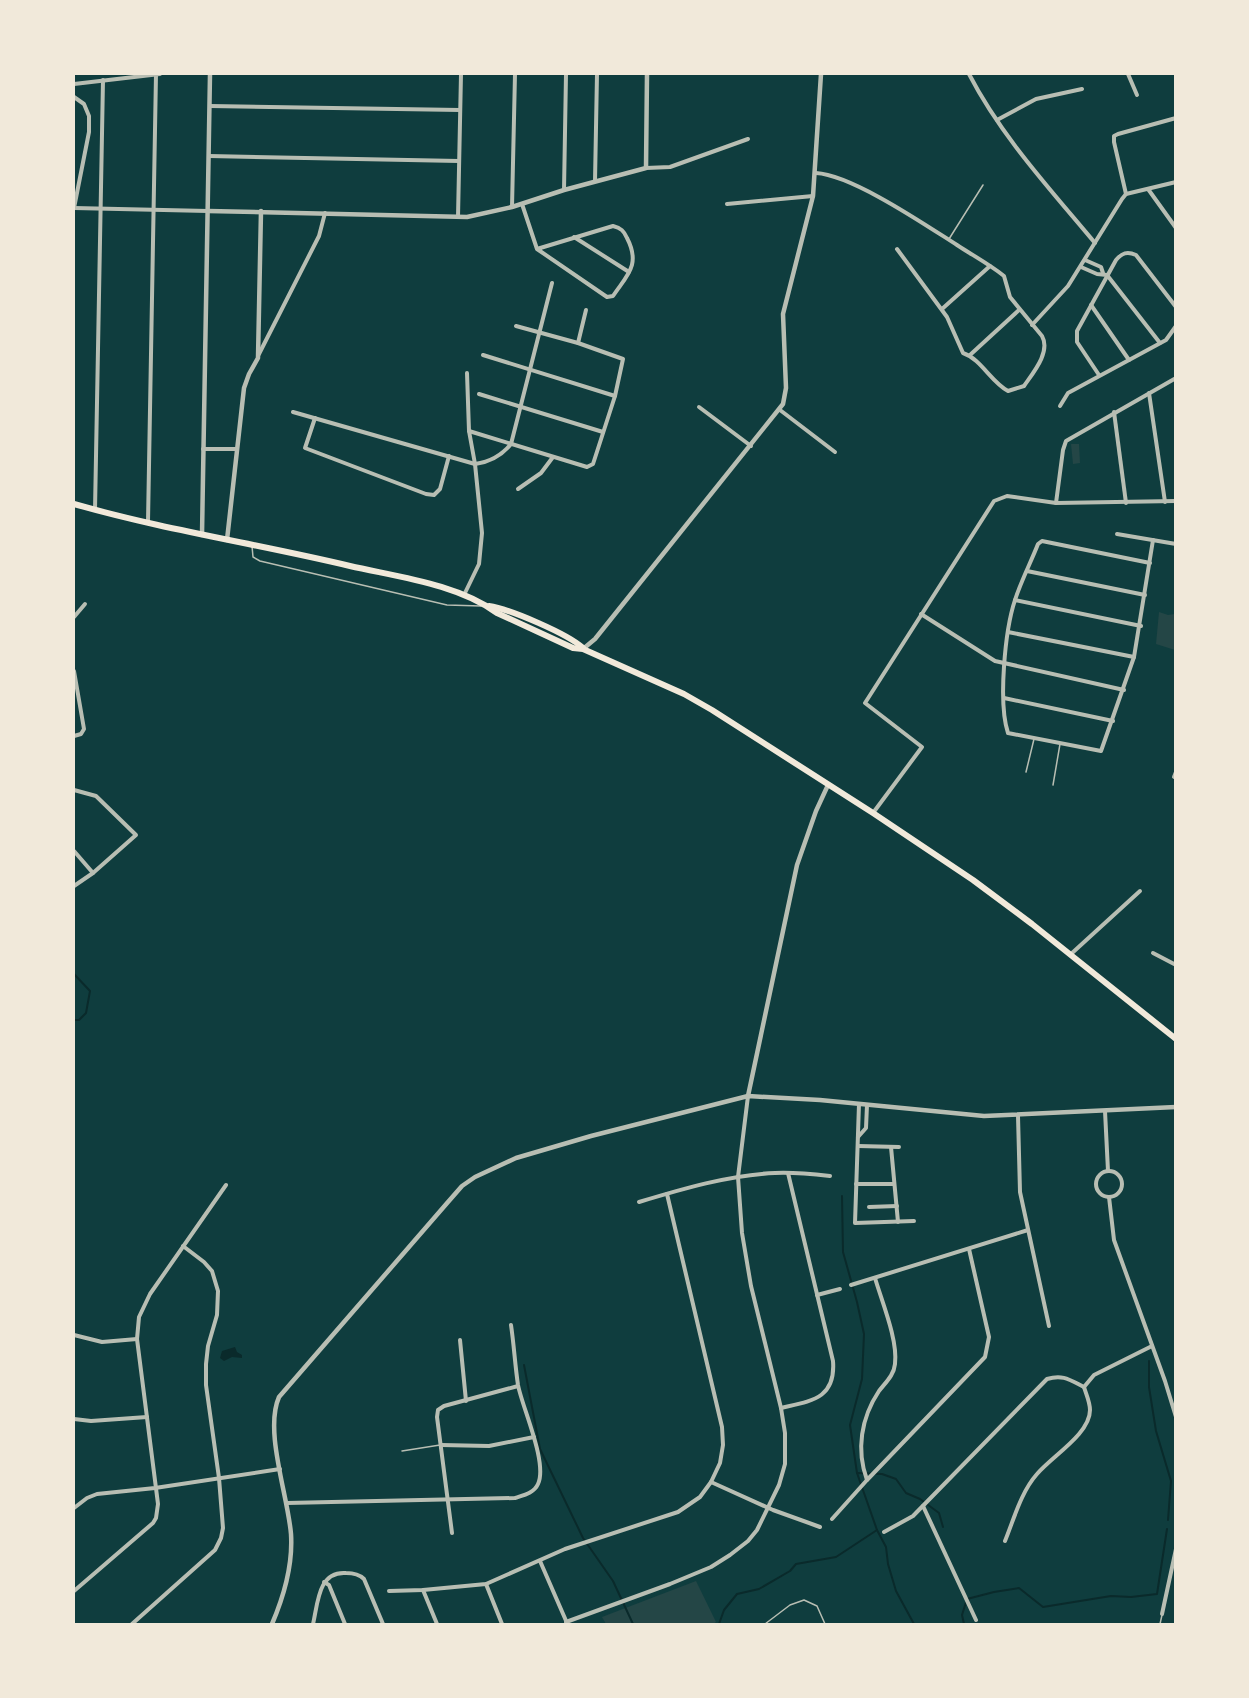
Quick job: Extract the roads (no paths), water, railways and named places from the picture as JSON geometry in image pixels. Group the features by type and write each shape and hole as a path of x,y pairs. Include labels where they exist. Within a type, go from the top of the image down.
{"main road":[{"path":"74,504 148,523 433,585 528,619 576,642 583,649 684,694 873,813 982,887 1071,954 1176,1039"}],"street":[{"path":"74,84 158,74 148,523"},
{"path":"202,535 210,74"},
{"path":"458,217 460,74"},
{"path":"512,207 514,74"},
{"path":"564,190 566,74"},
{"path":"595,181 597,74"},
{"path":"646,168 647,74"},
{"path":"583,649 595,639 780,410 786,396 783,314 813,196 821,74"},
{"path":"969,74 1020,153 1095,243"},
{"path":"1128,74 1137,95"},
{"path":"95,510 103,80"},
{"path":"997,120 1036,99 1082,89"},
{"path":"74,97 84,104 89,120 89,132 75,185 74,208 467,217 512,207 646,168 670,167 748,139"},
{"path":"210,106 460,110"},
{"path":"1126,194 1114,136 1176,118"},
{"path":"209,156 459,161"},
{"path":"816,172 829,175 872,194 990,266 1006,279 1010,297 1043,338 1045,344 1043,355 1024,386 1008,391 999,386 970,356 961,351 951,324 942,309 897,249"},
{"path":"1032,325 1059,297 1081,267 1118,203 1126,194 1176,182"},
{"path":"1148,189 1176,228"},
{"path":"727,204 813,196"},
{"path":"522,204 537,249 610,298 634,261 634,254 625,234 618,227 608,227 537,249"},
{"path":"258,358 261,212"},
{"path":"227,540 244,388 319,236 325,213"},
{"path":"574,237 629,272"},
{"path":"1099,375 1076,339 1077,331 1105,274 1121,254 1126,252 1137,255 1176,307"},
{"path":"1085,260 1101,267 1160,344"},
{"path":"942,309 990,266"},
{"path":"1081,267 1097,274 1105,274"},
{"path":"293,412 475,464 490,460 505,452 511,444 552,283"},
{"path":"1091,305 1129,360"},
{"path":"578,343 586,310"},
{"path":"970,356 1019,310"},
{"path":"469,431 553,457 591,466 615,396 623,359 578,343 516,326"},
{"path":"1060,406 1068,393 1160,344 1166,340 1176,326"},
{"path":"483,356 615,396"},
{"path":"464,596 479,564 482,533 469,431 466,373"},
{"path":"1056,503 1062,450 1066,441 1176,378"},
{"path":"1149,393 1165,502"},
{"path":"478,394 603,432"},
{"path":"699,407 751,446"},
{"path":"780,410 834,452"},
{"path":"1114,412 1126,503"},
{"path":"315,418 305,448 426,494 434,495 440,489 449,456"},
{"path":"203,449 237,449"},
{"path":"518,489 541,473 553,457"},
{"path":"873,813 922,747 864,703 994,501 1007,496 1056,503 1176,501"},
{"path":"1117,534 1176,544"},
{"path":"1150,563 1039,542 1015,600 1008,632 1004,698 1008,733 1101,751 1134,657 1141,626 1145,595 1150,563 1153,540"},
{"path":"1027,571 1145,595"},
{"path":"1015,600 1141,626"},
{"path":"74,617 85,603"},
{"path":"921,614 995,661 1124,690"},
{"path":"1008,632 1134,657"},
{"path":"74,670 84,729 81,734 74,736"},
{"path":"1004,698 1113,721"},
{"path":"540,1561 567,1623 711,1567 748,1541 758,1530 779,1485 785,1464 786,1449 781,1408 751,1286 742,1233 738,1177 743,1121 797,865 828,785"},
{"path":"74,790 96,796 136,835 93,873 74,886"},
{"path":"74,851 93,873"},
{"path":"1071,954 1140,891"},
{"path":"1153,953 1176,965"},
{"path":"272,1624 290,1566 291,1535 274,1421 279,1397 462,1186 490,1169 527,1154 748,1096 788,1097 958,1114 1018,1116 1176,1107"},
{"path":"859,1104 855,1223 914,1221"},
{"path":"858,1138 866,1128 867,1105"},
{"path":"1106,1111 1108,1171"},
{"path":"1018,1116 1020,1192 1048,1326"},
{"path":"858,1146 899,1147"},
{"path":"891,1147 898,1222"},
{"path":"1108,1171 1120,1177 1122,1186 1117,1194 1109,1197 1101,1194 1096,1186 1097,1178 1108,1171"},
{"path":"781,1408 815,1400 822,1396 832,1380 833,1361 788,1173"},
{"path":"639,1202 738,1177 788,1173 830,1176"},
{"path":"856,1184 894,1184"},
{"path":"74,1592 153,1523 158,1512 138,1339 140,1317 144,1306 225,1185"},
{"path":"389,1591 486,1584 565,1549 678,1512 700,1497 711,1482 720,1463 723,1445 722,1427 667,1194"},
{"path":"1109,1197 1113,1240 1176,1418"},
{"path":"869,1207 897,1206"},
{"path":"851,1285 1028,1230"},
{"path":"132,1624 215,1550 223,1528 219,1478 206,1385 208,1347 217,1316 218,1291 212,1271 183,1246"},
{"path":"832,1518 985,1357 989,1337 969,1249"},
{"path":"867,1480 860,1451 864,1426 871,1404 894,1370 896,1361 894,1342 875,1278"},
{"path":"817,1295 840,1289"},
{"path":"286,1503 515,1498 534,1490 540,1475 534,1437 518,1386 511,1325"},
{"path":"74,1335 102,1342 138,1339"},
{"path":"460,1340 466,1401"},
{"path":"1084,1387 1094,1375 1152,1346"},
{"path":"884,1532 913,1516 1047,1379 1061,1376 1068,1378 1084,1387 1090,1404 1089,1420 1029,1485 1005,1541"},
{"path":"452,1533 438,1410 444,1406 518,1386"},
{"path":"74,1419 91,1421 147,1417"},
{"path":"441,1445 489,1446 534,1437"},
{"path":"74,1508 92,1496 280,1468"},
{"path":"711,1482 768,1508 820,1527"},
{"path":"923,1506 976,1620"},
{"path":"1162,1614 1176,1549"},
{"path":"313,1624 324,1582 329,1575 342,1572 360,1575 364,1579 383,1624"},
{"path":"324,1582 329,1586 345,1624"},
{"path":"486,1584 502,1624"},
{"path":"423,1590 437,1624"}],"lane":[{"path":"948,240 983,185"},
{"path":"252,545 253,557 260,561 447,605 487,606"},
{"path":"1026,772 1034,739"},
{"path":"1053,785 1060,743"},
{"path":"402,1451 441,1445"},
{"path":"765,1624 790,1605 804,1600 817,1606 825,1624"},
{"path":"1160,1624 1162,1614"}],"waterway":[{"path":"74,974 90,991 86,1013 79,1020 74,1020"},
{"path":"842,1196 843,1252 864,1334 862,1379 850,1425 857,1473 877,1530"},
{"path":"1149,1361 1149,1387 1156,1431 1171,1481 1168,1520"},
{"path":"524,1365 540,1449 583,1538 613,1581 633,1624"},
{"path":"857,1473 882,1474 896,1479 906,1493 920,1499 939,1513 943,1527"},
{"path":"964,1624 962,1615 967,1599 1019,1588 1043,1607 1111,1596 1131,1597 1157,1594 1167,1529"},
{"path":"719,1624 724,1610 737,1594 759,1589 790,1571 796,1564 836,1557 877,1530 886,1547 888,1564 896,1591 914,1624"}]}
